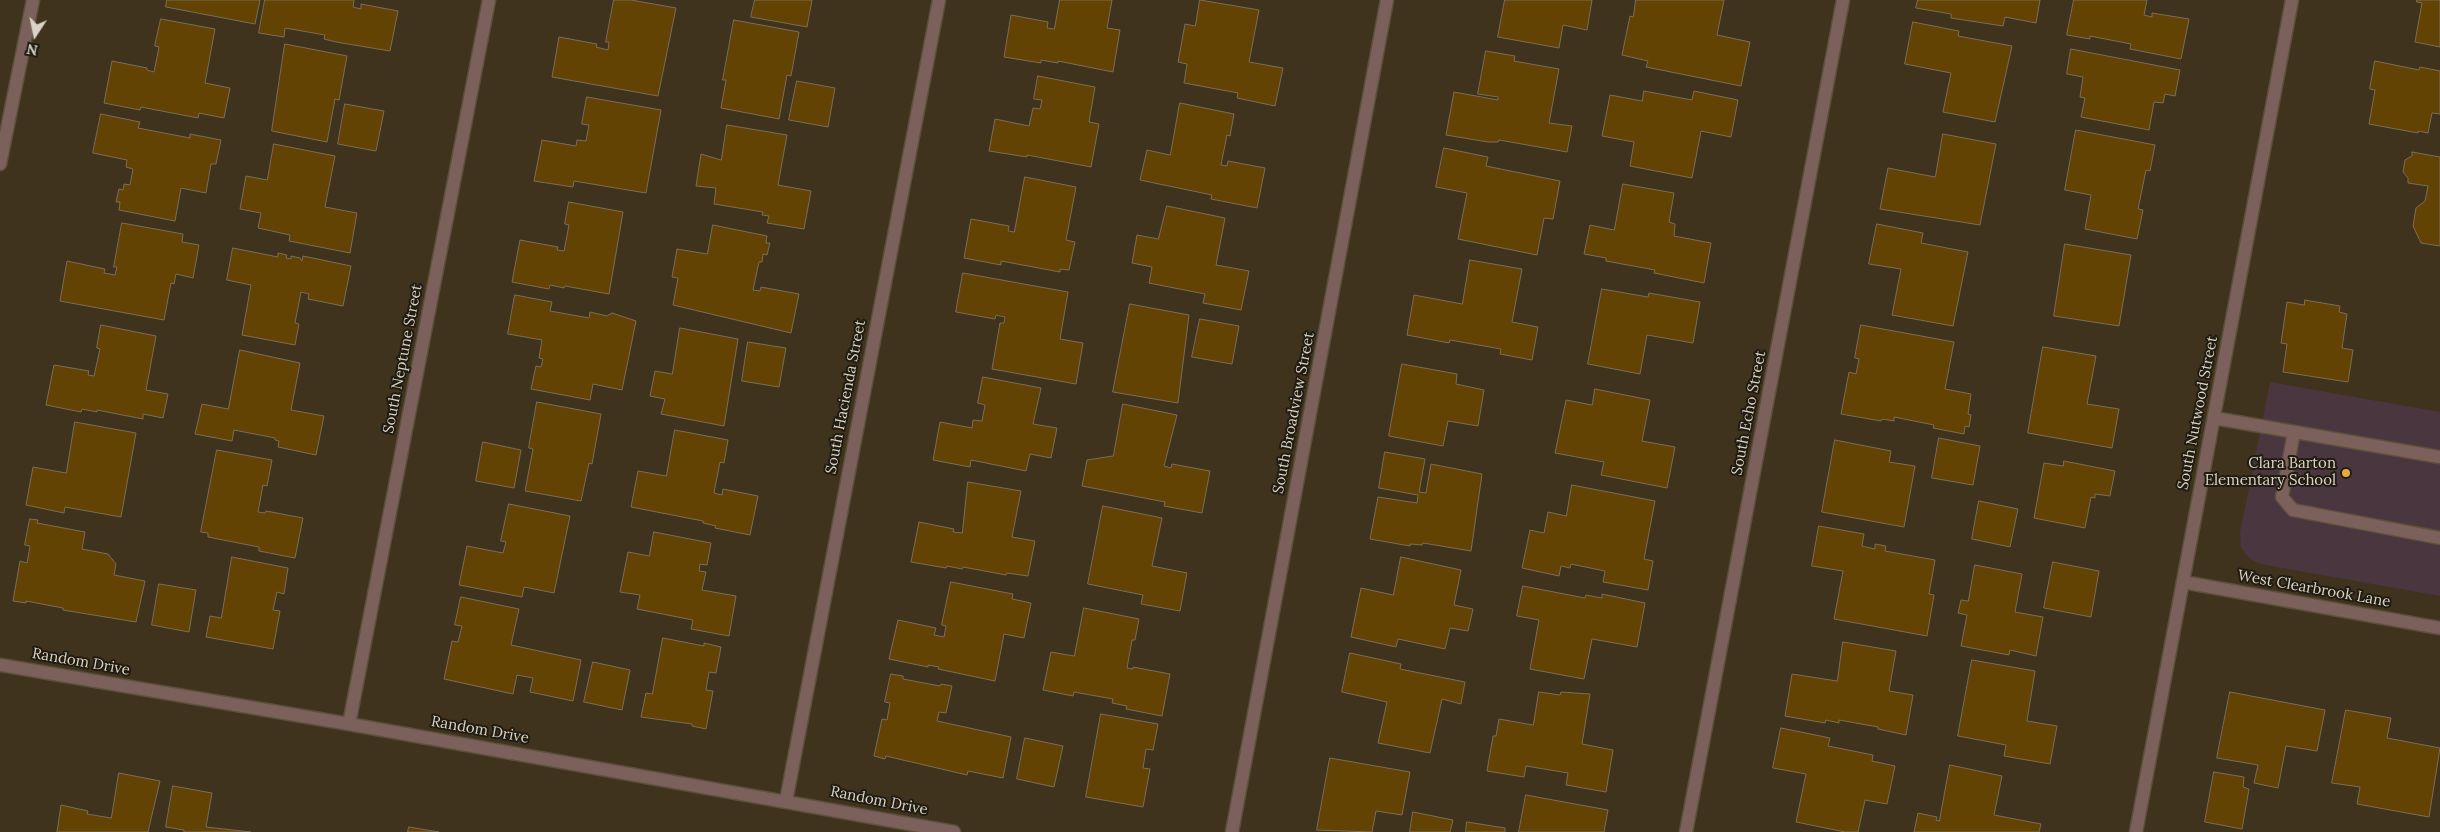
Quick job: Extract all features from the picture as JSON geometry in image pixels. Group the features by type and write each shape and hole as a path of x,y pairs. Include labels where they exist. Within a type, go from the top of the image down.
{"street":[{"path":"0,164 33,0"},
{"name":"South Neptune Street","path":"349,724 489,0"},
{"name":"South Hacienda Street","path":"786,800 938,0"},
{"name":"South Broadview Street","path":"1232,832 1387,0"},
{"name":"South Echo Street","path":"1686,832 1843,0"},
{"name":"South Nutwood Street","path":"2136,832 2292,0"},
{"path":"2214,418 2440,457"},
{"path":"2294,432 2282,497 2293,510 2440,538"},
{"name":"West Clearbrook Lane","path":"2183,582 2440,628"},
{"name":"Random Drive","path":"0,665 786,800 954,832"}],"shaded area":[{"name":"Clara Barton Elementary School","path":"2270,382 2440,412 2440,596 2260,564 2250,559 2241,548 2240,533"}],"building":[{"path":"167,0 260,0 255,24 166,7"},
{"path":"265,0 354,0 353,7 361,9 361,4 398,11 390,51 336,42 324,39 325,35 285,28 284,37 259,33"},
{"path":"614,0 631,0 676,8 658,96 552,77 559,37 597,44 596,47 608,50 609,42 606,42"},
{"path":"755,0 812,0 807,27 751,17"},
{"path":"1060,0 1112,0 1107,28 1120,30 1113,72 1058,61 1058,63 1041,60 1041,63 1004,57 1011,15 1048,22 1047,28 1054,29"},
{"path":"1200,0 1259,10 1249,62 1283,68 1275,106 1237,98 1238,93 1184,83 1187,64 1178,62 1185,24 1195,26"},
{"path":"1505,0 1592,0 1587,30 1563,25 1559,48 1498,37"},
{"path":"1636,0 1724,0 1717,35 1750,42 1741,86 1646,67 1648,61 1622,55 1630,16 1633,17"},
{"path":"1918,0 2040,0 2036,23 2005,17 2003,26 1951,18 1951,14 1916,8"},
{"path":"2074,0 2147,0 2144,15 2152,17 2152,13 2189,19 2181,59 2130,49 2131,44 2090,36 2090,39 2067,35"},
{"path":"2417,0 2440,0 2440,47 2415,42 2422,3 2417,2"},
{"path":"161,19 215,29 205,83 230,88 224,118 199,113 198,118 141,107 140,110 104,103 112,61 147,68 147,70 154,72 159,47 155,46"},
{"path":"734,20 799,32 791,76 787,75 779,119 721,108 726,80 723,80"},
{"path":"1913,22 1959,31 1958,36 2012,46 1995,122 1943,112 1951,73 1905,64"},
{"path":"285,44 347,56 339,100 335,99 327,142 272,131"},
{"path":"2071,49 2180,70 2175,96 2165,94 2163,103 2154,102 2149,130 2081,117 2085,98 2080,97 2083,77 2067,74"},
{"path":"1486,51 1515,56 1514,61 1559,69 1549,123 1572,126 1567,152 1499,140 1498,142 1488,142 1446,135 1454,92 1498,100 1498,97 1478,94"},
{"path":"2375,61 2419,70 2420,67 2440,71 2440,114 2432,113 2428,133 2418,131 2418,133 2369,124 2375,90 2370,89"},
{"path":"1038,76 1095,87 1089,122 1099,124 1091,167 1027,155 1027,157 989,151 995,119 1029,126 1033,108 1040,109 1042,100 1034,99"},
{"path":"797,81 835,88 828,127 789,120"},
{"path":"1644,91 1692,100 1694,91 1738,100 1731,137 1701,131 1692,178 1630,166 1634,142 1602,136 1610,95 1642,101"},
{"path":"587,97 661,110 646,193 574,181 573,187 534,181 542,140 576,146 577,140 586,141 589,125 582,124"},
{"path":"1180,103 1234,114 1230,136 1227,135 1221,165 1227,166 1228,161 1265,168 1257,208 1211,199 1212,195 1140,180 1147,150 1170,155"},
{"path":"345,104 384,111 376,151 338,144"},
{"path":"101,114 140,122 138,128 190,138 190,134 221,140 216,164 211,164 206,193 181,188 175,221 119,210 120,202 116,202 119,189 123,190 124,184 130,185 133,169 126,167 127,160 93,153"},
{"path":"727,125 787,135 778,185 811,191 804,229 767,223 769,216 762,215 763,212 714,204 716,188 696,186 701,154 721,160"},
{"path":"2076,130 2155,145 2150,171 2146,170 2138,209 2143,210 2137,239 2085,229 2091,195 2065,190"},
{"path":"1943,134 1996,144 1980,225 1880,209 1888,168 1935,177"},
{"path":"274,144 335,156 325,207 357,213 350,253 289,241 290,235 258,228 261,213 240,209 246,176 267,180"},
{"path":"1444,148 1488,157 1486,166 1560,181 1553,219 1544,218 1537,255 1458,239 1467,193 1436,187"},
{"path":"2412,152 2440,157 2440,246 2421,243 2413,226 2416,208 2425,201 2428,186 2408,183 2408,178 2403,172 2405,160 2412,156"},
{"path":"1025,177 1076,187 1066,240 1075,242 1069,270 1060,269 1060,272 1001,261 1001,265 964,258 971,219 1009,226 1008,231 1014,232"},
{"path":"1623,184 1674,193 1669,222 1675,224 1674,236 1711,243 1704,283 1654,273 1655,270 1606,261 1606,258 1584,254 1590,225 1614,230"},
{"path":"569,202 623,212 609,294 565,286 564,288 550,285 549,289 512,282 520,240 558,247 557,250 564,251 569,225 565,224"},
{"path":"1167,206 1225,218 1216,265 1249,271 1241,310 1203,303 1205,294 1149,283 1152,267 1132,263 1137,235 1158,239"},
{"path":"122,223 183,234 182,242 199,245 193,278 176,274 174,284 171,283 164,320 60,301 67,261 105,269 104,273 115,275 117,267 114,267"},
{"path":"1877,224 1923,233 1921,243 1968,252 1953,326 1892,315 1901,269 1869,264"},
{"path":"713,225 767,236 766,243 770,243 767,255 763,254 762,262 759,262 753,290 760,291 761,287 799,294 791,333 673,305 678,278 672,277 677,249 707,254"},
{"path":"2065,244 2131,255 2119,326 2054,316"},
{"path":"233,248 278,257 278,253 287,255 286,258 291,259 291,256 300,258 302,261 303,256 351,266 343,306 308,299 309,294 301,292 295,323 299,324 295,345 242,335 251,285 227,280"},
{"path":"1470,260 1522,269 1512,322 1538,327 1532,360 1500,354 1501,349 1450,340 1449,343 1407,335 1414,295 1462,304"},
{"path":"963,273 1068,292 1060,339 1083,343 1076,384 992,369 1000,323 1004,323 1005,317 996,315 995,319 956,312"},
{"path":"1602,289 1648,297 1649,293 1700,302 1693,343 1647,335 1640,374 1588,364"},
{"path":"515,295 552,302 550,311 589,318 590,312 607,316 612,313 636,321 622,390 593,384 590,400 531,389 536,366 541,367 543,359 539,358 542,340 508,334"},
{"path":"2305,300 2340,306 2339,312 2347,314 2342,348 2353,350 2348,382 2283,372 2287,344 2281,343 2287,302 2304,305"},
{"path":"1130,304 1189,315 1178,403 1113,392"},
{"path":"1200,319 1239,326 1232,364 1192,357"},
{"path":"101,325 156,336 146,390 168,394 163,418 143,414 143,419 97,410 97,412 82,409 81,412 46,405 54,365 89,371 88,375 94,376 100,349 97,348"},
{"path":"1861,325 1954,342 1945,389 1971,394 1968,414 1971,415 1969,427 1965,426 1964,434 1933,428 1934,425 1894,417 1894,421 1882,419 1881,421 1841,414 1849,372 1856,374 1859,359 1855,358"},
{"path":"680,328 738,339 724,426 661,414 665,399 650,396 655,371 672,374"},
{"path":"748,342 786,348 779,387 742,381"},
{"path":"2043,347 2096,356 2087,404 2119,409 2112,448 2028,433"},
{"path":"240,350 300,363 291,410 324,416 316,455 278,447 279,441 275,440 275,438 234,430 232,441 195,434 202,404 228,409"},
{"path":"1402,364 1457,374 1456,384 1484,390 1478,426 1448,421 1443,446 1389,436"},
{"path":"983,377 1041,388 1033,424 1057,428 1051,458 1030,454 1026,471 971,460 970,467 933,460 940,422 972,428 973,420 982,421 985,405 978,403"},
{"path":"1595,389 1650,400 1642,441 1675,447 1667,488 1601,475 1604,462 1555,453 1566,400 1592,405"},
{"path":"537,402 601,414 592,464 589,463 581,501 525,491 533,449 529,448"},
{"path":"1123,404 1177,415 1164,466 1171,468 1172,464 1210,471 1202,513 1164,506 1165,502 1082,486 1087,460 1113,456"},
{"path":"75,422 136,433 121,517 65,507 64,513 26,505 33,467 66,473"},
{"path":"675,430 728,440 724,463 720,462 714,493 722,495 723,489 758,496 750,535 715,528 716,526 703,523 703,521 631,507 638,471 666,476"},
{"path":"1939,438 1980,446 1973,485 1932,478"},
{"path":"1835,440 1891,451 1889,462 1915,466 1904,527 1822,512"},
{"path":"483,442 521,450 514,488 476,481"},
{"path":"217,450 272,460 267,486 263,485 258,512 265,513 266,511 303,518 295,558 259,551 259,547 208,537 208,533 201,532"},
{"path":"1385,452 1425,459 1419,492 1426,493 1431,464 1482,474 1471,551 1423,543 1422,545 1410,544 1410,546 1370,539 1378,497 1417,503 1418,495 1379,488"},
{"path":"2064,461 2115,471 2110,496 2095,494 2095,498 2091,497 2085,528 2034,518 2044,463 2063,466"},
{"path":"968,482 1021,491 1012,537 1035,541 1028,576 1007,573 1006,575 963,567 962,569 947,566 946,568 911,562 919,522 954,529 953,532 962,533"},
{"path":"1572,485 1655,501 1644,559 1653,561 1648,590 1603,582 1605,571 1571,564 1570,568 1561,566 1559,576 1522,568 1530,530 1544,533 1548,512 1566,516"},
{"path":"1979,501 2018,509 2010,547 1972,539"},
{"path":"509,504 570,516 554,593 524,587 522,597 459,585 467,546 503,553 506,542 501,541"},
{"path":"1103,506 1162,518 1152,566 1187,573 1180,611 1141,604 1143,595 1088,584"},
{"path":"30,519 38,520 37,523 85,532 82,549 108,554 116,564 114,575 145,581 136,622 63,610 63,608 26,601 26,603 13,601 20,561 27,563 30,546 25,545"},
{"path":"1819,526 1864,534 1862,546 1875,549 1875,544 1886,546 1885,551 1935,560 1929,594 1934,595 1927,636 1834,619 1843,571 1812,566"},
{"path":"654,532 711,543 707,565 700,564 699,571 706,572 702,590 736,596 729,636 691,629 693,620 637,609 640,595 620,592 628,552 649,556"},
{"path":"232,557 288,568 284,594 277,592 273,610 280,611 273,649 206,637 210,616 221,618"},
{"path":"1401,557 1461,570 1454,605 1473,609 1468,631 1450,628 1445,649 1398,639 1396,647 1351,637 1361,588 1393,595"},
{"path":"2053,562 2099,571 2091,617 2044,608"},
{"path":"1975,565 2022,574 2015,612 2043,617 2036,656 2010,650 2009,655 1961,646 1967,615 1958,613 1961,600 1968,601"},
{"path":"951,582 1013,594 1012,599 1031,603 1024,638 1004,634 995,681 938,669 939,667 928,665 928,667 889,659 898,620 936,628 934,635 944,637 946,626 942,625"},
{"path":"159,584 196,590 189,632 152,625"},
{"path":"1523,586 1585,598 1586,595 1602,598 1602,594 1645,603 1637,647 1592,639 1584,679 1530,669 1539,620 1517,616"},
{"path":"461,597 519,609 511,645 581,660 573,701 530,692 533,678 517,675 513,694 444,679 452,641 458,642 462,626 455,625"},
{"path":"1084,608 1139,619 1135,640 1132,640 1127,668 1133,669 1133,667 1170,674 1162,716 1126,709 1127,706 1112,703 1113,699 1074,692 1073,696 1043,690 1051,652 1074,656"},
{"path":"663,638 704,646 704,643 721,647 716,673 709,672 706,690 713,691 706,729 692,726 692,724 641,717 646,693 652,694"},
{"path":"1843,642 1896,651 1889,691 1913,695 1906,735 1878,729 1878,727 1839,720 1839,723 1826,720 1825,723 1785,716 1792,674 1837,681"},
{"path":"1350,653 1401,664 1400,669 1465,682 1461,704 1442,699 1430,753 1378,743 1387,702 1342,692"},
{"path":"1972,660 2035,671 2027,721 2057,726 2050,764 2004,756 2006,745 1958,736"},
{"path":"593,662 630,670 622,710 584,702"},
{"path":"891,674 903,676 903,679 940,686 941,684 952,686 946,713 939,712 937,721 1011,737 1003,778 968,771 967,775 886,756 885,759 874,756 882,719 887,720 890,703 885,702"},
{"path":"1539,692 1560,695 1561,692 1590,694 1582,744 1613,750 1606,792 1566,785 1568,773 1526,766 1524,777 1487,771 1493,736 1496,736 1499,719 1533,725"},
{"path":"2230,692 2325,710 2317,751 2286,746 2278,788 2254,783 2258,765 2217,758"},
{"path":"2346,710 2391,718 2387,738 2440,748 2429,817 2357,804 2360,787 2332,783"},
{"path":"1101,714 1158,724 1153,750 1146,749 1143,768 1150,769 1143,807 1086,797"},
{"path":"1781,728 1830,738 1828,746 1873,755 1872,761 1895,766 1887,804 1865,800 1858,832 1845,832 1796,822 1806,774 1773,768"},
{"path":"1025,738 1063,746 1054,787 1017,779"},
{"path":"1330,758 1410,772 1402,815 1376,811 1372,832 1317,830"},
{"path":"1950,765 2002,776 1994,815 2041,824 2039,832 1914,832 1918,813 1937,817 1936,820 1939,821"},
{"path":"2214,772 2244,777 2243,787 2249,789 2242,829 2205,822"},
{"path":"119,773 160,781 148,832 57,832 61,805 88,811 87,814 111,818"},
{"path":"173,786 212,793 206,827 251,832 184,832 184,830 166,827"},
{"path":"1526,795 1608,810 1604,832 1519,832"},
{"path":"1413,812 1453,820 1450,832 1410,832"},
{"path":"1467,822 1505,828 1505,832 1466,832"},
{"path":"409,827 439,832 408,832"}],"place":[{"name":"Clara Barton Elementary School","path":"2346,473"}]}
